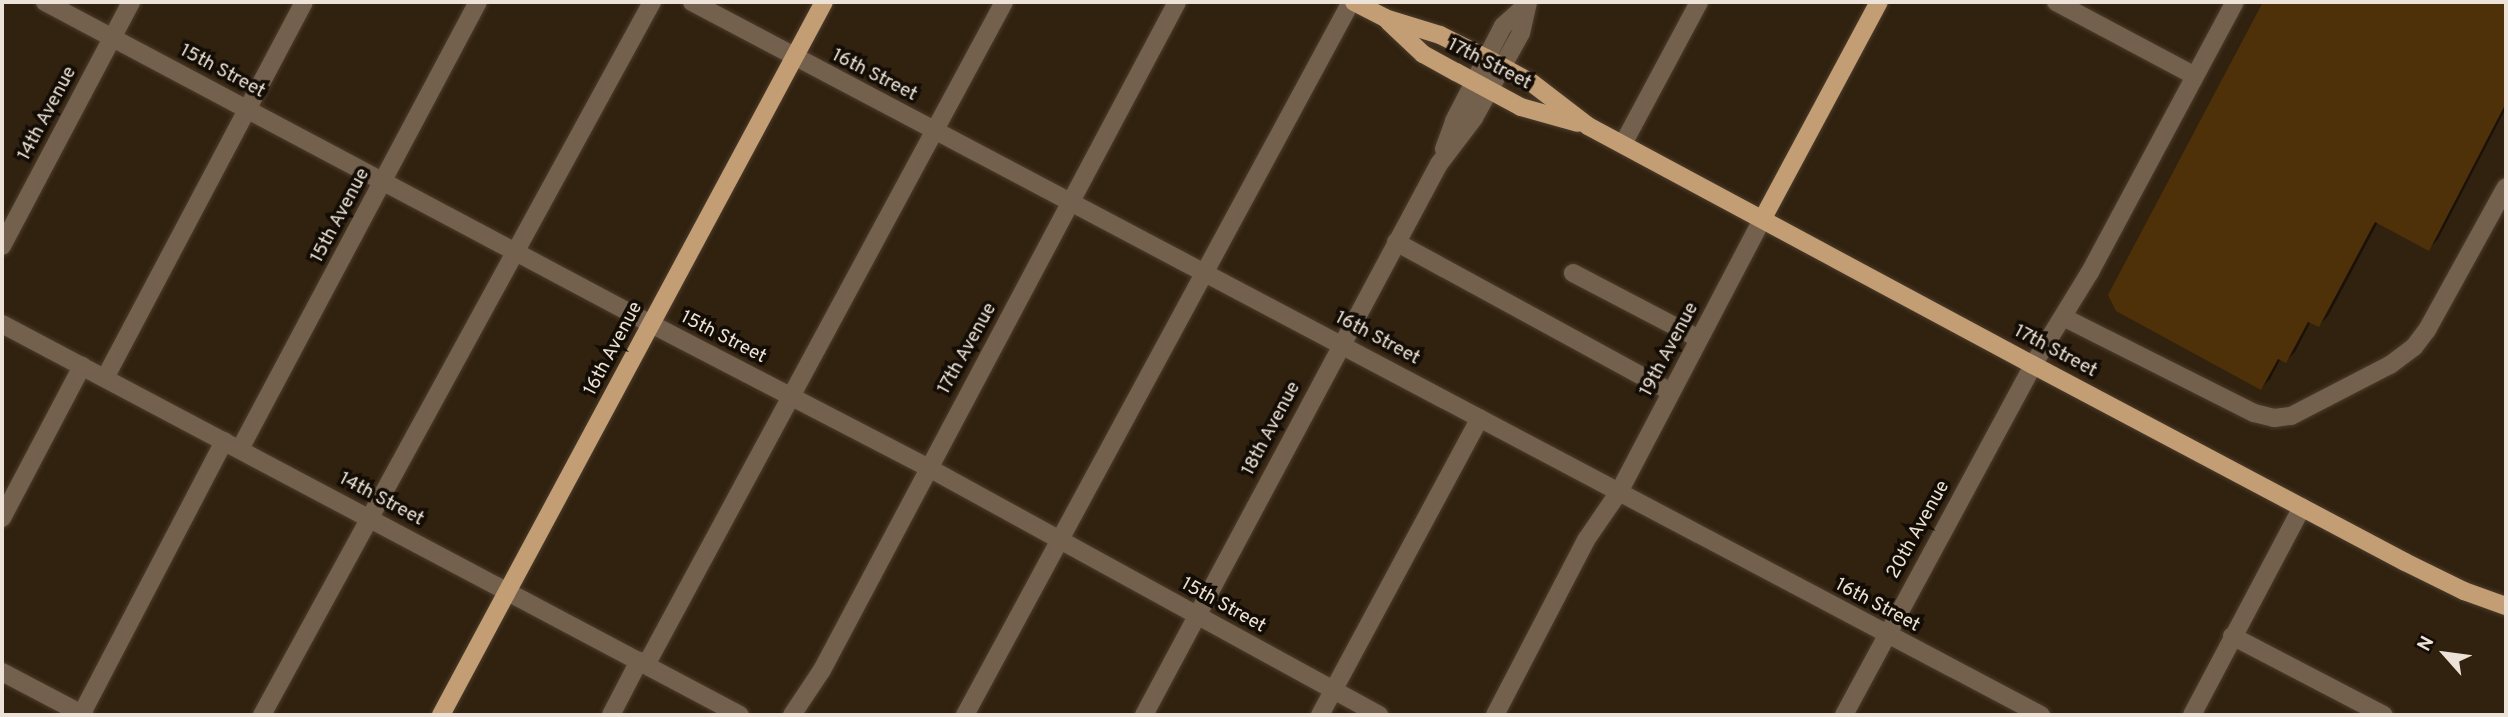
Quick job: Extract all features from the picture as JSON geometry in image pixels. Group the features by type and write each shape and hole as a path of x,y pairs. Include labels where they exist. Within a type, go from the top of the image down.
{"main road":[{"name":"16th Avenue","path":"442,715 824,2"},
{"name":"17th Street","path":"1353,2 1385,18 1440,35 1494,63 1532,83 1588,126 2033,365 2405,562 2464,591 2506,606"},
{"name":"19th Avenue","path":"1763,218 1879,2"},
{"name":"17th Street","path":"1385,18 1423,54 1474,82 1521,107 1588,126"}],"street":[{"name":"15th Street","path":"45,2 516,253 927,467 1379,715"},
{"name":"14th Avenue","path":"2,246 131,2"},
{"path":"105,378 304,2"},
{"name":"15th Avenue","path":"82,715 383,181 478,2"},
{"path":"262,715 652,2"},
{"name":"16th Street","path":"692,2 794,58 1073,201 2040,715"},
{"path":"611,715 643,663 791,397 1004,2"},
{"name":"17th Avenue","path":"792,715 822,670 927,467 1073,201 1178,2"},
{"path":"965,715 1353,2"},
{"path":"1623,144 1699,2"},
{"path":"2056,2 2195,76"},
{"name":"20th Avenue","path":"1843,715 2033,365 2063,317 2235,2"},
{"name":"18th Avenue","path":"1439,164 1454,121 1474,82 1521,33 1527,3"},
{"name":"18th Avenue","path":"1144,715 1340,344 1439,164 1474,118 1490,90 1494,63"},
{"path":"2063,317 2254,413 2274,418 2291,416 2390,365 2414,347 2427,330 2506,187"},
{"name":"19th Avenue","path":"1495,715 1586,540 1619,492 1763,218"},
{"path":"1396,242 1671,392"},
{"path":"1573,273 1699,339"},
{"name":"14th Street","path":"2,324 740,715"},
{"path":"2,518 82,366"},
{"path":"1320,715 1480,418"},
{"path":"2192,715 2302,507"},
{"path":"2232,636 2384,715"},
{"path":"2,672 82,715"}],"building":[{"path":"2263,2 2506,2 2506,103 2429,251 2375,222 2319,327 2308,322 2286,363 2278,359 2261,390 2116,311 2108,295"}]}
